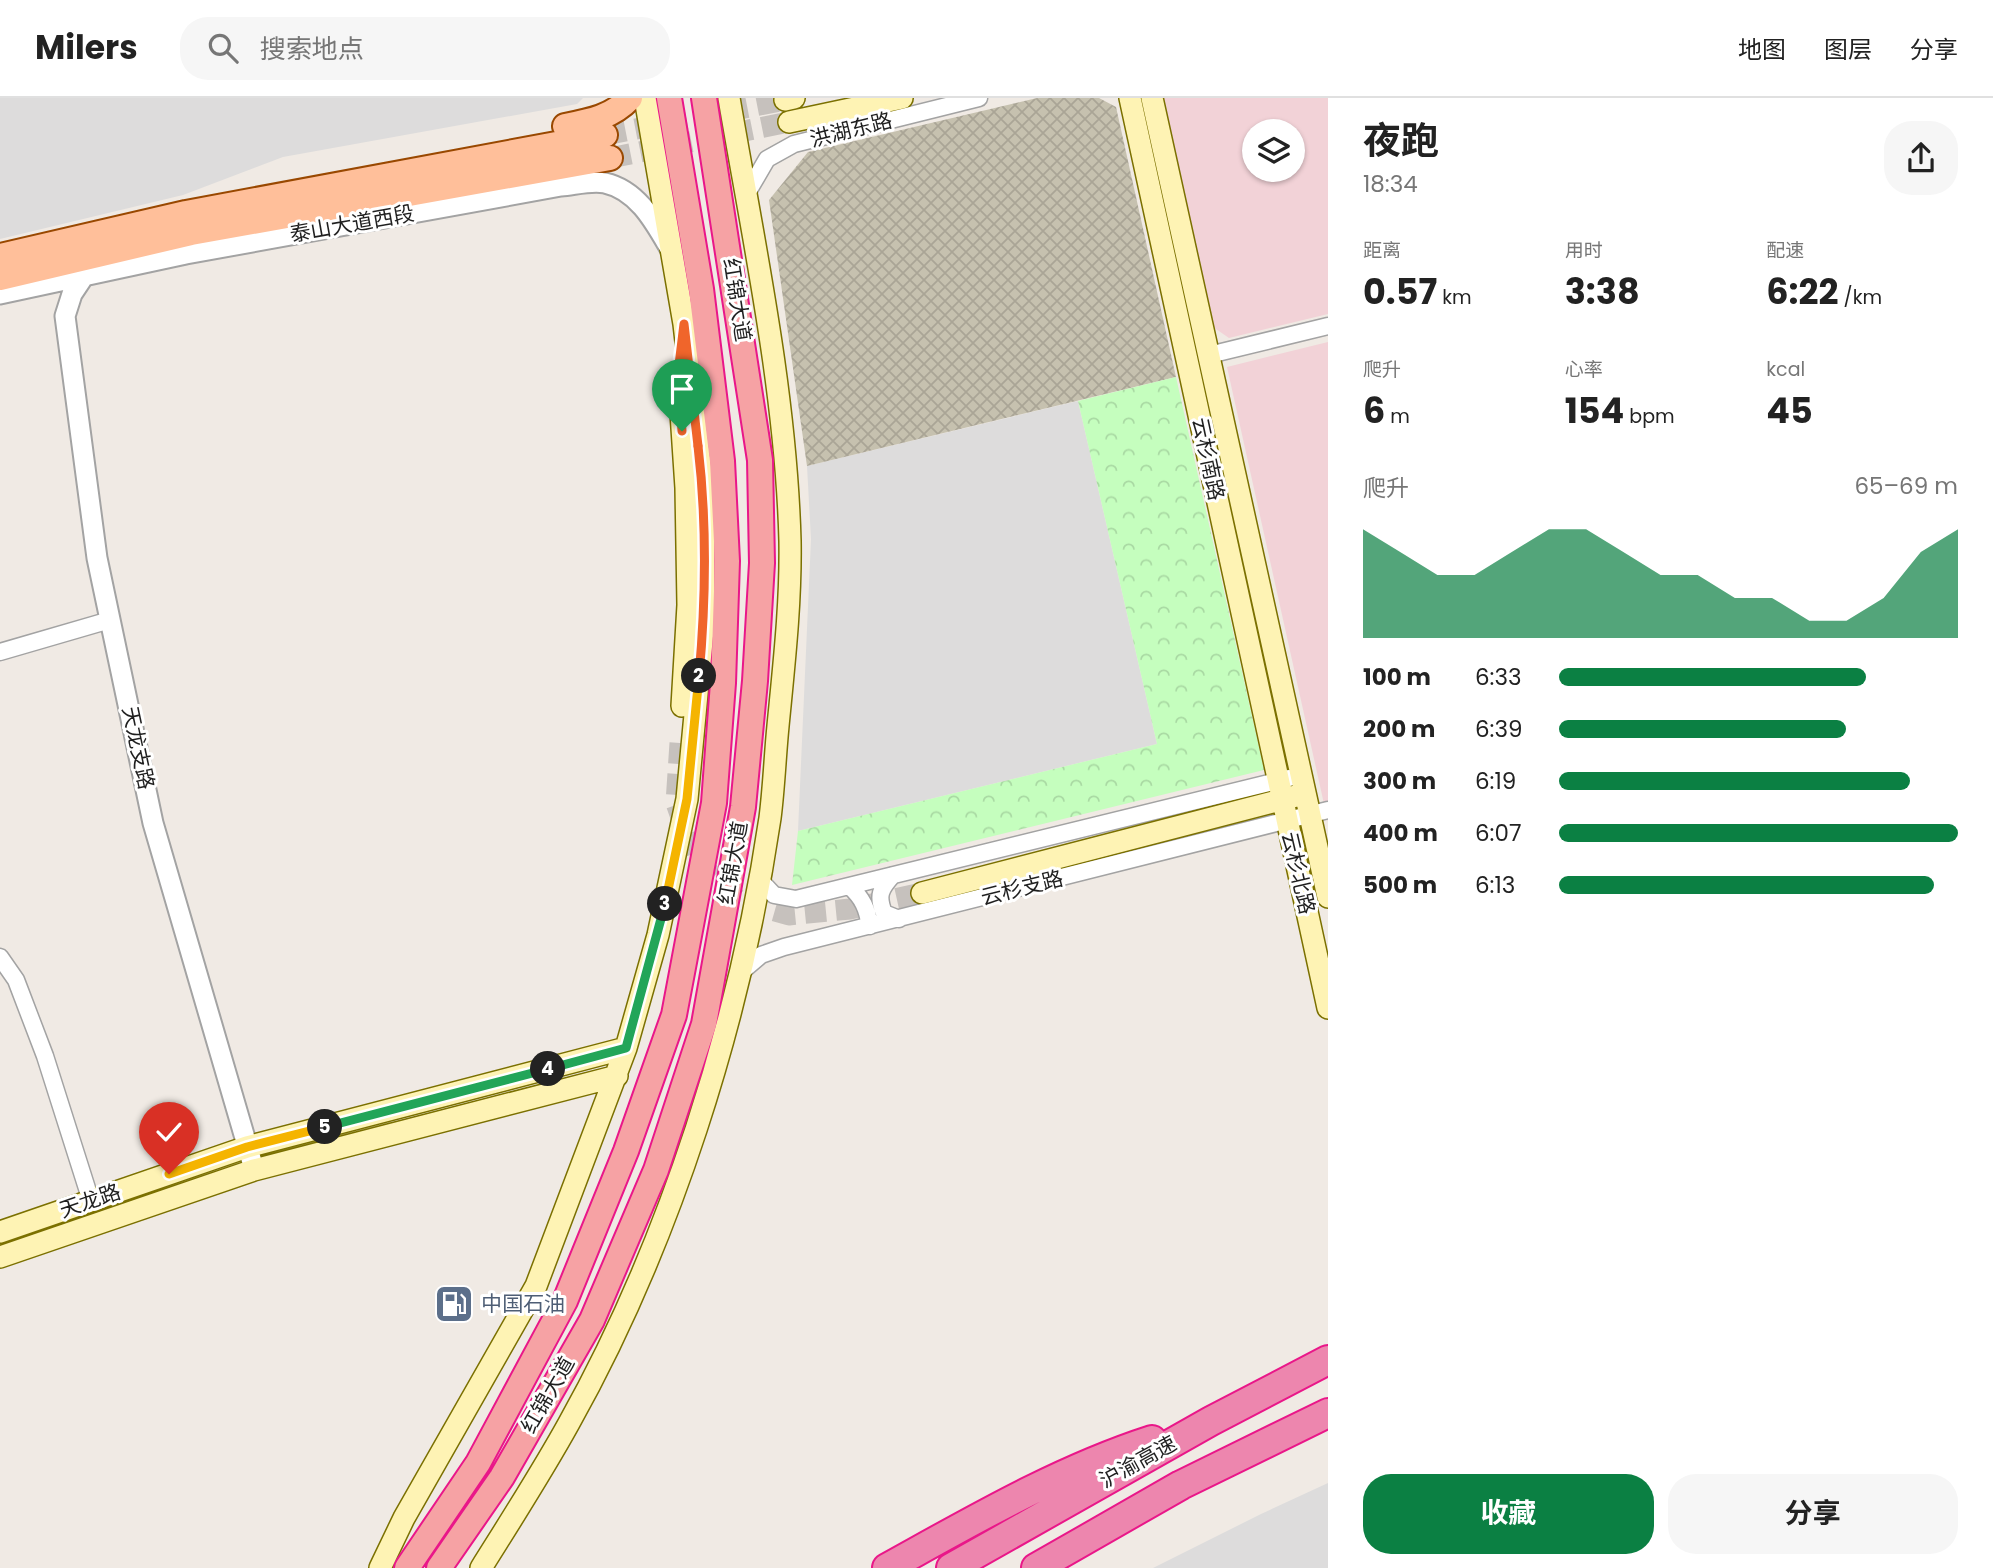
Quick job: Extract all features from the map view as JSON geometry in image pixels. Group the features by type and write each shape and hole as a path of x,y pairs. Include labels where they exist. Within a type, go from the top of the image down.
{"highway":[{"name":"红锦大道","path":"407,1568 478,1463 565,1301 626,1151 674,1015 714,803 723,683 727,561 722,461 701,289 669,98"},
{"name":"红锦大道","path":"439,1568 502,1477 592,1320 656,1170 704,1024 743,807 755,681 762,563 760,460 704,98"},
{"name":"沪渝高速","path":"951,1568 1211,1421 1325,1362"},
{"name":"沪渝高速","path":"1037,1568 1181,1485 1328,1413"},
{"path":"887,1568 1107,1455 1211,1421"}],"main road":[{"path":"186,213 290,177 594,121 615,113 630,98"},
{"path":"380,1568 404,1518 536,1286 626,1048 658,935 687,799 704,620 704,497 684,324 645,98"},
{"name":"红锦大道","path":"481,1568 570,1421 647,1259 681,1171 740,973 770,817 788,626 790,542 786,467 769,331 729,98"},
{"name":"洪湖东路","path":"789,122 902,98"},
{"name":"云杉南路","path":"1130,98 1282,801"},
{"name":"云杉南路","path":"1152,98 1311,799"},
{"name":"泰山大道西段","path":"0,256 186,213 608,146 191,233 0,278"},
{"path":"680,743 688,605 686,488 678,373 684,324"},
{"path":"922,893 1282,801 1311,799"},
{"name":"云杉北路","path":"1311,799 1328,897"},
{"name":"云杉北路","path":"1282,801 1328,1008"},
{"name":"天龙路","path":"0,1232 247,1147 626,1048"},
{"name":"天龙路","path":"0,1257 254,1170 617,1076"}],"street":[{"name":"洪湖东路","path":"746,195 767,159 794,144 979,98"},
{"name":"泰山大道西段","path":"0,294 186,254 561,186 604,183 629,193 651,216 673,255"},
{"path":"65,316 72,294 85,276"},
{"path":"31,288 50,299 65,316"},
{"name":"天龙支路","path":"65,316 97,558 153,823 254,1170"},
{"path":"1209,355 1328,326"},
{"path":"0,652 110,620"},
{"name":"云杉支路","path":"758,878 774,895 796,899 893,875 1282,801"},
{"name":"云杉支路","path":"740,973 761,955 899,919 1282,801"},
{"path":"893,875 881,888 879,900 884,914 899,919"},
{"path":"849,886 860,896 867,910 870,926"},
{"path":"0,957 16,981 45,1056 91,1201"}],"shaded area":[{"path":"0,98 583,98 577,104 283,157 183,195 0,239"},
{"path":"1037,98 1099,98 1116,107 1176,377 807,466 769,200 808,152"},
{"path":"1163,98 1328,98 1328,314 1229,338 1213,327"},
{"path":"1328,342 1328,822 1227,367"},
{"path":"1078,401 1157,744 798,831 811,539 807,466"},
{"path":"1328,1483 1328,1568 1153,1568 1261,1514"}],"green space":[{"path":"1176,377 1264,770 792,885 798,831 1157,744 1078,401"}],"tunnel":[{"path":"605,135 785,100"},
{"path":"610,158 789,122"},
{"path":"680,743 676,803 696,860 739,901 789,915 850,909 922,893"}],"place":[{"name":"中国石油","path":"454,1304"}],"route":[{"path":"169,1174 247,1147 626,1048 658,935 687,799 704,620 704,497 684,324 678,373 682,431"}]}
